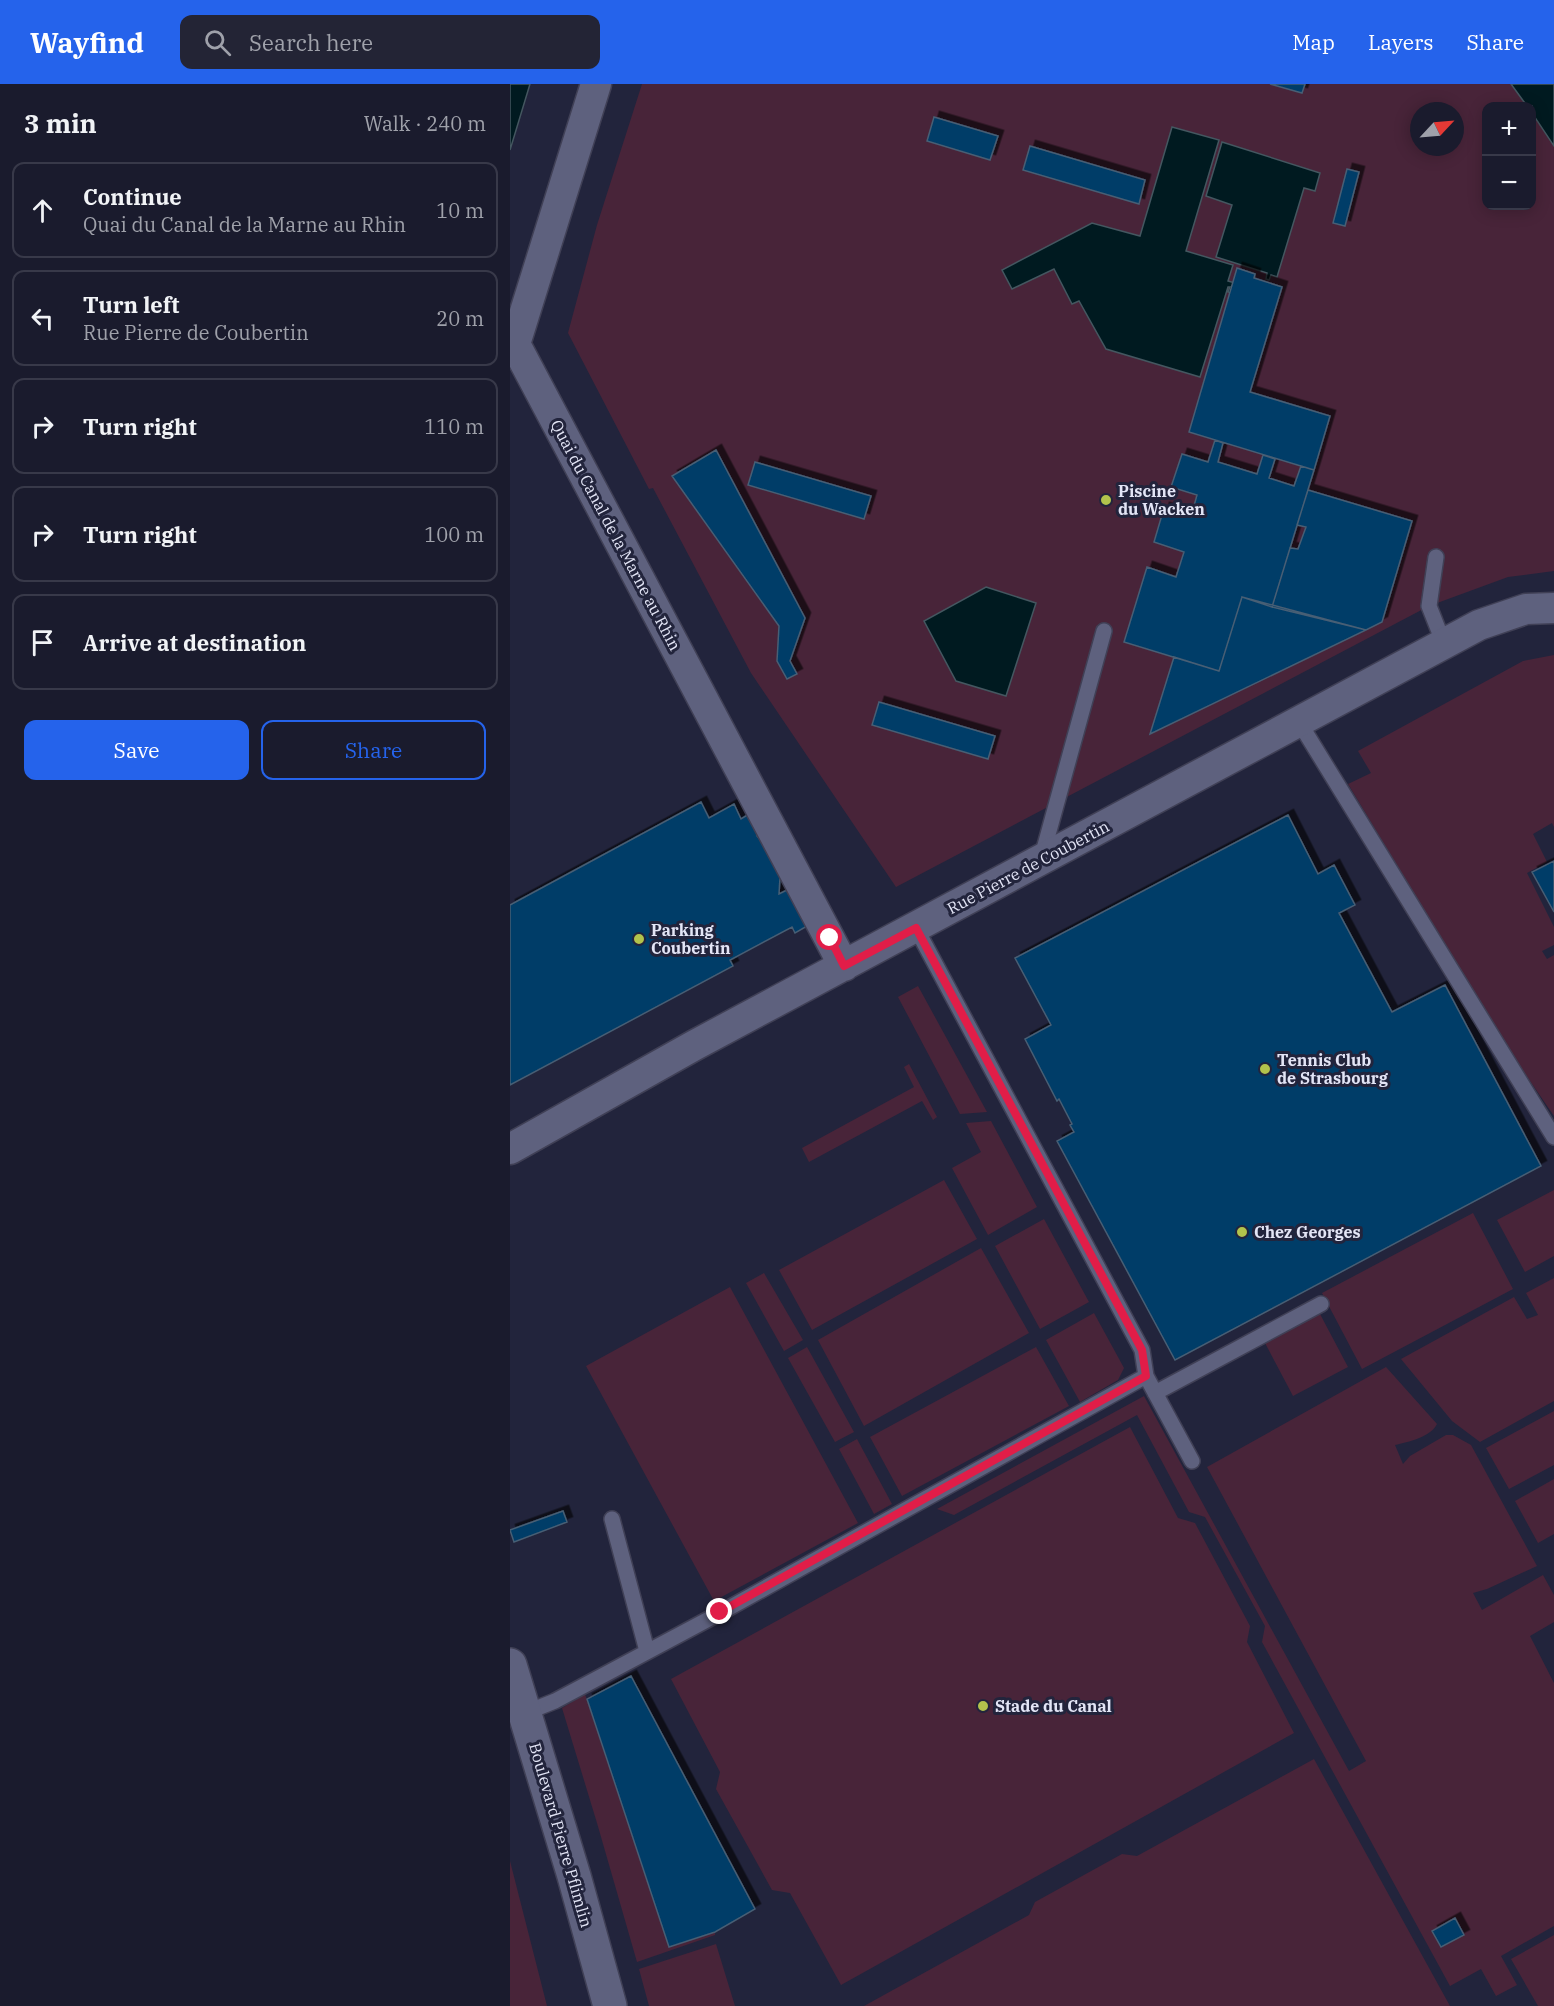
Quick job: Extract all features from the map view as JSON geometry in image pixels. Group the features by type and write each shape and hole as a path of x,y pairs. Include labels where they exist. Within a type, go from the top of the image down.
{"main road":[{"name":"Boulevard Pierre Pflimlin","path":"510,1665 518,1724 591,2006"},
{"name":"Boulevard Pierre Pflimlin","path":"518,1724 574,1876 610,2006"}],"street":[{"name":"Quai du Canal de la Marne au Rhin","path":"596,84 515,344 844,966"},
{"name":"Rue Pierre de Coubertin","path":"510,1149 695,1045 1479,625 1526,609 1554,608"}],"lane":[{"path":"1436,558 1429,606 1444,644"},
{"path":"1041,860 1104,631"},
{"path":"1299,722 1554,1137"},
{"path":"916,928 1142,1350 1146,1376 1192,1461"},
{"path":"1155,1393 1321,1304"},
{"path":"518,1724 555,1701 1146,1376"},
{"path":"612,1519 647,1651"}],"shaded area":[{"name":"Piscine du Wacken","path":"642,84 1511,84 1524,102 1482,102 1482,210 1536,210 1536,119 1554,146 1554,571 1508,577 1429,606 896,887 751,673 653,488 649,489 568,333 597,225"},
{"path":"1554,655 1554,827 1552,823 1533,834 1547,862 1527,873 1554,927 1554,945 1542,951 1547,959 1554,955 1554,1116 1504,1043 1348,784 1371,773 1358,751 1523,661"},
{"path":"918,986 987,1112 960,1114 898,997"},
{"path":"909,1064 937,1117 933,1120 922,1101 809,1162 802,1148 914,1087 904,1067"},
{"path":"991,1121 1037,1207 988,1235 952,1168 981,1152 966,1123"},
{"path":"944,1180 977,1239 812,1330 779,1270"},
{"path":"1554,1190 1554,1256 1525,1272 1497,1220"},
{"path":"1473,1213 1513,1289 1362,1369 1322,1293"},
{"path":"1044,1219 1089,1302 1040,1329 995,1246"},
{"path":"981,1248 1029,1333 864,1426 818,1340"},
{"path":"764,1273 803,1340 784,1351 746,1283"},
{"path":"1554,1278 1554,1401 1480,1442 1452,1421 1401,1359 1514,1297 1527,1319 1538,1315 1526,1293"},
{"path":"730,1287 858,1523 714,1601 586,1366"},
{"path":"1094,1313 1124,1368 1118,1380 1080,1402 1046,1340"},
{"path":"1320,1314 1348,1367 1293,1396 1265,1343"},
{"path":"807,1347 854,1432 835,1442 788,1358"},
{"path":"1036,1347 1069,1406 902,1496 870,1437"},
{"path":"1386,1367 1437,1424 1425,1436 1395,1445 1403,1464 1410,1456 1446,1435 1453,1435 1471,1445 1537,1566 1473,1593 1482,1610 1543,1575 1554,1595 1554,1622 1530,1636 1554,1683 1554,1926 1501,1956 1517,1985 1496,1996 1481,1969 1450,1986 1262,1642 1265,1626 1205,1517 1189,1512 1137,1415 954,1515 937,1509 1144,1396 1349,1771 1366,1761 1207,1467"},
{"path":"1554,1411 1554,1465 1509,1489 1486,1448"},
{"name":"Stade du Canal","path":"1130,1427 1178,1518 1195,1523 1250,1626 1247,1642 1294,1733 841,1985 790,1893 772,1890 716,1789 720,1772 671,1679"},
{"path":"857,1439 892,1504 874,1514 839,1449"},
{"path":"1554,1479 1554,1534 1538,1543 1515,1501"},
{"path":"585,1694 669,1947 715,1932 715,1935 637,1962 562,1708"},
{"path":"1314,1759 1450,2006 864,2006 1029,1915 1035,1902 1122,1854 1137,1856"},
{"path":"510,1861 547,2006 510,2006"},
{"path":"1554,1935 1554,2006 1538,2006 1511,1959"},
{"path":"716,1944 735,2006 649,2006 639,1969"}],"water":[{"path":"510,84 530,84 510,150"},
{"path":"1511,84 1554,84 1554,146 1536,119 1536,102 1524,102"},
{"path":"1172,127 1219,140 1186,251 1233,265 1228,281 1235,283 1232,294 1228,292 1230,287 1228,287 1200,377 1106,349 1079,301 1072,304 1054,269 1012,289 1002,270 1092,223 1140,236"},
{"path":"1222,142 1320,173 1315,191 1304,188 1277,277 1271,275 1269,280 1266,279 1267,273 1216,257 1232,205 1206,196"},
{"path":"986,587 1036,603 1006,696 956,681 924,621"}],"building":[{"path":"1270,84 1305,84 1302,93"},
{"path":"934,117 998,136 990,160 927,141"},
{"path":"1030,146 1145,180 1139,204 1023,170"},
{"path":"1347,169 1359,172 1345,226 1333,223"},
{"path":"1237,268 1255,274 1254,278 1282,287 1250,392 1330,416 1314,470 1189,432"},
{"path":"1215,440 1223,443 1218,462 1257,474 1263,455 1275,459 1269,478 1294,486 1301,466 1314,470 1272,607 1242,597 1219,671 1124,642 1147,567 1176,577 1184,552 1154,542 1164,508 1191,517 1197,495 1171,487 1182,454 1208,462"},
{"path":"716,450 805,618 790,661 797,674 787,679 777,661 779,626 672,476"},
{"path":"755,462 871,496 864,519 748,485"},
{"path":"1308,490 1412,521 1382,622 1366,630 1272,607 1290,548 1298,549 1306,527 1297,525"},
{"path":"1242,597 1366,630 1150,734 1174,657 1219,671"},
{"path":"879,702 995,736 988,759 872,725"},
{"name":"Parking Coubertin","path":"701,802 709,818 734,804 741,819 749,814 761,835 757,836 769,850 780,877 779,894 789,889 809,925 795,933 792,927 730,960 733,966 510,1085 510,905"},
{"name":"Tennis Club de Strasbourg","path":"1288,815 1318,874 1334,865 1355,905 1339,913 1392,1012 1445,985 1541,1166 1175,1360 1057,1141 1074,1132 1070,1125 1072,1124 1059,1099 1057,1101 1025,1039 1051,1025 1015,958"},
{"path":"1554,861 1554,912 1532,872"},
{"path":"563,1511 567,1522 514,1542 510,1530"},
{"path":"631,1676 755,1909 715,1932 669,1947 587,1699"},
{"path":"1455,1918 1464,1935 1441,1947 1432,1931"}],"place":[{"name":"Piscine du Wacken","path":"1106,500"},
{"name":"Parking Coubertin","path":"639,939"},
{"name":"Tennis Club de Strasbourg","path":"1265,1069"},
{"name":"Chez Georges","path":"1242,1232"},
{"name":"Stade du Canal","path":"983,1706"}],"route":[{"path":"720,1612 1146,1376 1142,1350 916,928 844,966 830,938"}]}
